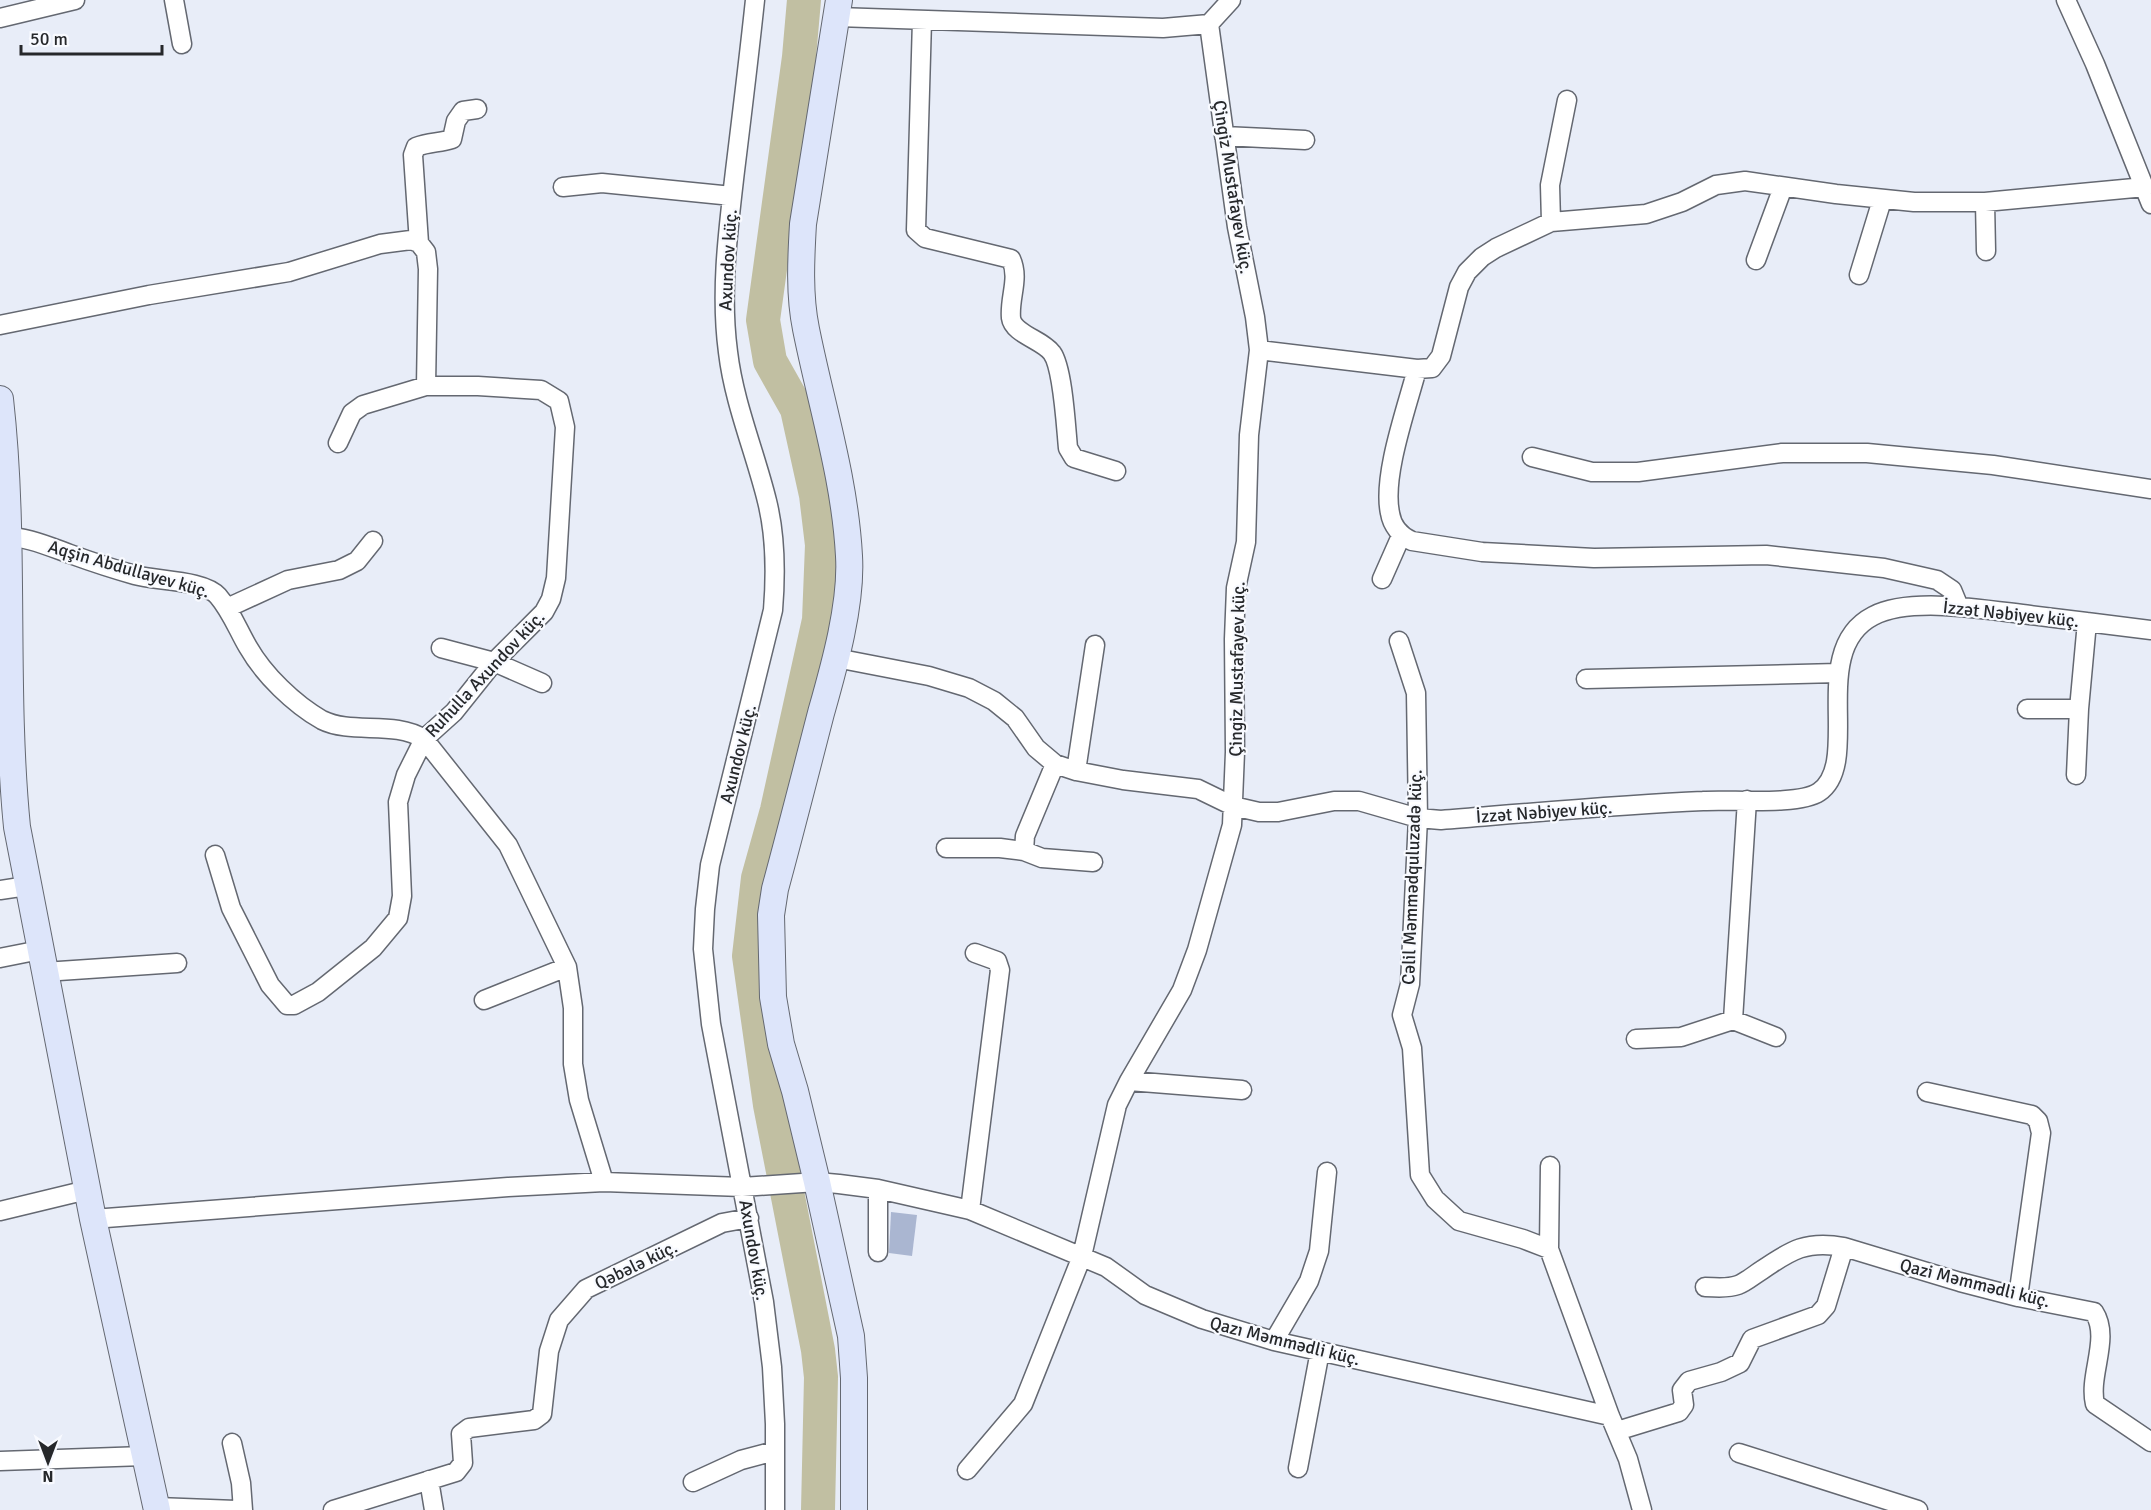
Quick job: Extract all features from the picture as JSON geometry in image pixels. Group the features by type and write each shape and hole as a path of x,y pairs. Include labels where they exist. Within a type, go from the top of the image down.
{"street":[{"path":"0,18 75,0"},
{"path":"174,0 182,44"},
{"name":"Axundov küç.","path":"755,0 728,236 724,315 728,355 740,407 768,502 776,573 773,610 710,865 703,950 710,1014 751,1187 749,1218 764,1302 771,1367 775,1510"},
{"path":"854,1510 854,1378 851,1336 810,1182 795,1091 781,1044 773,997 771,915 775,889 836,657 849,560 848,540 818,378 806,327 801,255 803,224 838,9 922,20 1162,28 1209,24 1231,0"},
{"path":"1259,350 1417,369 1432,368 1441,356 1459,287 1467,272 1482,257 1496,248 1551,222 1646,214 1682,202 1716,185 1729,182 1745,181 1881,200 1914,202 1985,202 2148,196 2066,0"},
{"path":"922,20 916,230 925,238 1011,259 1016,270 1011,319 1016,329 1052,352 1059,369 1068,448 1074,459 1116,471"},
{"name":"Çingiz Mustafayev küç.","path":"967,1470 1023,1404 1082,1256 1117,1105 1182,990 1197,950 1232,825 1236,588 1246,542 1249,435 1259,350 1255,317 1237,227 1209,24"},
{"path":"1551,222 1550,185 1567,100"},
{"path":"419,243 413,155 416,147 429,141 452,139 456,122 463,111 477,109"},
{"path":"1224,136 1305,140"},
{"path":"563,188 602,183 732,196"},
{"path":"1755,260 1783,187"},
{"path":"1859,275 1881,200"},
{"path":"1985,202 1986,251"},
{"path":"0,325 149,295 289,272 380,244 411,240 419,243 426,252 428,269 426,386"},
{"path":"1417,369 1388,491 1390,515 1401,536 1412,541 1493,553 1594,558 1766,555 1884,568 1937,580 1952,590 1959,606"},
{"name":"Ruhulla Axundov küç.","path":"215,855 231,908 270,985 287,1005 294,1005 318,992 373,948 398,918 402,896 398,802 406,775 424,739 454,712 494,662 544,612 551,599 556,578 565,427 564,414 559,401 541,390 478,386 426,386 363,405 352,413 338,443"},
{"path":"0,399 12,780 17,827 93,1219 157,1509 236,1510"},
{"path":"1532,457 1592,472 1638,472 1782,453 1867,453 1993,465 2151,489"},
{"path":"1382,579 1401,536"},
{"name":"Aqşin Abdullayev küç.","path":"4,537 39,543 138,576 205,588 217,594 249,649 268,673 298,703 322,720 336,724 403,730 424,739"},
{"path":"226,608 288,580 339,570 357,561 373,541"},
{"name":"İzzət Nəbiyev küç.","path":"836,657 929,676 969,688 994,701 1015,718 1036,748 1055,764 1076,771 1123,780 1198,789 1233,806 1259,812 1278,812 1334,801 1359,801 1418,818 1441,820 1704,801 1799,799 1817,793 1828,785 1833,774 1837,746 1839,673 1846,644 1856,626 1875,615 1903,607 1959,606 2151,630"},
{"path":"2076,775 2087,622"},
{"name":"Cəlil Məmmədquluzadə küç.","path":"1398,641 1416,693 1418,818 1410,984 1402,1015 1412,1048 1420,1175 1435,1199 1459,1221 1523,1239 1549,1249"},
{"path":"1076,771 1095,645"},
{"path":"441,648 494,662 542,683"},
{"path":"1586,679 1839,673"},
{"path":"2027,709 2079,709"},
{"path":"424,739 508,845 567,967 573,1008 573,1064 579,1100 604,1182"},
{"path":"1024,851 1025,836 1055,764"},
{"path":"1732,1020 1747,800"},
{"path":"946,848 1000,848 1024,851 1042,858 1093,862"},
{"path":"0,890 27,886"},
{"path":"970,1210 1000,969 997,961 975,953"},
{"path":"0,958 42,961 177,963"},
{"path":"484,1000 567,967"},
{"path":"1636,1039 1681,1037 1732,1020 1776,1037"},
{"path":"1129,1081 1242,1090"},
{"path":"1927,1092 2032,1115 2038,1121 2041,1133 2018,1297"},
{"path":"1550,1166 1549,1249 1628,1459 1642,1510"},
{"path":"1274,1341 1309,1281 1319,1251 1327,1172"},
{"name":"Qazı Məmmədli küç.","path":"93,1219 508,1187 604,1182 751,1187 810,1182 878,1189 970,1210 1106,1267 1145,1295 1202,1319 1274,1341 1614,1424"},
{"path":"878,1189 878,1252"},
{"path":"0,1211 87,1190"},
{"name":"Qəbələ küç.","path":"333,1510 456,1472 463,1463 461,1434 469,1428 534,1420 542,1414 549,1351 560,1320 586,1289 722,1223 749,1218"},
{"name":"Qazi Məmmədli küç.","path":"1705,1287 1730,1287 1740,1284 1787,1253 1807,1246 1825,1244 1844,1247 2018,1297 2094,1312 2100,1322 2092,1392 2095,1404 2151,1442"},
{"path":"1614,1424 1679,1412 1684,1405 1682,1390 1689,1381 1720,1372 1740,1363 1752,1339 1818,1315 1826,1306 1844,1247"},
{"path":"1298,1468 1320,1351"},
{"path":"232,1443 241,1483 243,1510"},
{"path":"693,1482 741,1460 775,1450"},
{"path":"1739,1453 1918,1510"},
{"path":"0,1461 144,1456"},
{"path":"429,1480 434,1510"}],"building":[{"path":"891,1212 917,1215 912,1256 889,1253"}],"waterway":[{"path":"804,0 799,57 763,320 770,361 797,409 816,495 822,545 819,620 777,810 758,878 749,956 770,1105 818,1350 821,1377 818,1510"}]}
